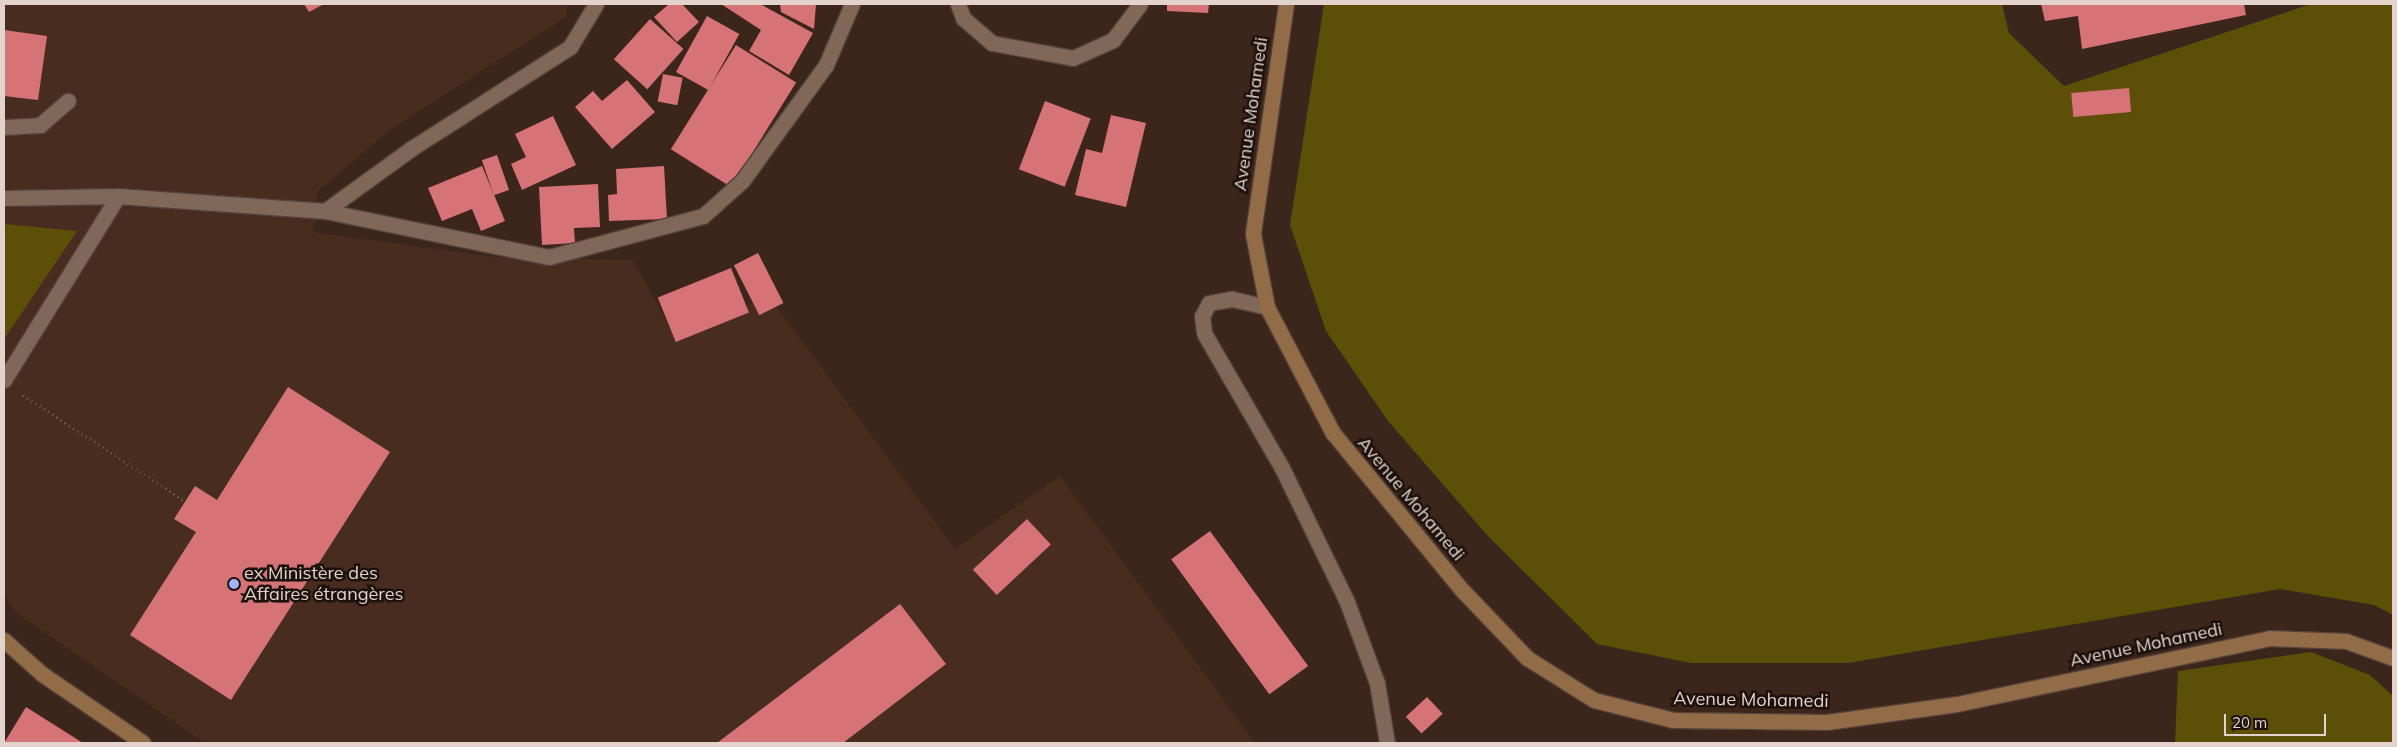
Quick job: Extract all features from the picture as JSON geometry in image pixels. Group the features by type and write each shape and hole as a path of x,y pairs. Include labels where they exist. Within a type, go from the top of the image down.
{"main road":[{"name":"Avenue Mohamedi","path":"1286,4 1253,234 1267,307 1333,433 1457,584 1527,658 1594,700 1673,720 1827,722 1957,704 2269,638 2346,640 2393,658"},
{"path":"4,640 42,674 143,743"}],"street":[{"path":"325,211 412,148 570,47 596,4"},
{"path":"4,198 118,196 325,211 549,257 703,216 742,181 826,64 852,4"},
{"path":"958,4 963,18 992,44 1073,58 1113,40 1140,4"},
{"path":"4,127 40,125 68,101"},
{"path":"4,380 118,196"},
{"path":"1267,307 1231,299 1209,303 1202,316 1204,333 1282,468 1347,602 1376,683 1387,743"}],"path":[{"path":"20,393 185,501"}],"shaded area":[{"path":"4,4 567,4 566,17 391,129 318,191 313,232 502,258 633,260 677,341 768,295 955,549 1060,476 1255,743 205,743 15,612 4,594"},
{"path":"1324,4 2002,4 2009,33 2064,86 2311,4 2393,4 2393,615 2374,605 2280,589 1848,663 1691,663 1597,644 1487,535 1388,421 1326,331 1290,225"},
{"path":"4,224 77,231 4,339"},
{"path":"2311,652 2370,675 2393,696 2393,743 2175,743 2178,671"}],"building":[{"path":"304,4 324,4 309,12"},
{"path":"669,4 682,4 699,22 677,42 654,17"},
{"path":"721,4 760,4 813,33 789,75 749,51 761,30"},
{"path":"780,4 816,4 814,29 781,12"},
{"path":"1167,4 1209,4 1208,13 1167,11"},
{"path":"2041,4 2244,4 2246,15 2082,49 2078,16 2045,21"},
{"path":"707,16 739,34 708,90 676,72"},
{"path":"650,19 683,49 647,89 614,59"},
{"path":"4,30 47,36 38,100 4,96"},
{"path":"736,45 796,83 731,187 671,149"},
{"path":"663,74 683,78 677,105 658,101"},
{"path":"627,80 655,112 612,149 575,107 593,91 602,101"},
{"path":"2129,88 2131,112 2073,117 2071,93"},
{"path":"1045,101 1091,119 1065,187 1019,169"},
{"path":"1111,115 1146,123 1126,207 1075,195 1086,149 1102,153"},
{"path":"553,116 576,165 522,190 511,164 526,157 515,134"},
{"path":"497,155 509,190 494,195 482,160"},
{"path":"482,166 505,221 481,231 472,209 442,221 428,188"},
{"path":"664,166 667,219 609,221 608,195 617,194 616,169"},
{"path":"598,184 600,227 574,228 575,243 542,245 539,187"},
{"path":"758,253 783,303 759,315 734,265"},
{"path":"731,268 749,313 676,342 658,298"},
{"name":"ex Ministère des Affaires étrangères","path":"288,387 390,452 231,700 130,635 196,532 174,519 195,486 217,500"},
{"path":"1027,519 1051,545 997,595 973,569"},
{"path":"1210,531 1308,666 1269,694 1171,559"},
{"path":"900,604 946,664 843,743 717,743"},
{"path":"1427,697 1443,714 1421,734 1406,717"},
{"path":"26,707 83,743 4,743"}],"place":[{"name":"ex Ministère des Affaires étrangères","path":"234,584"}]}
